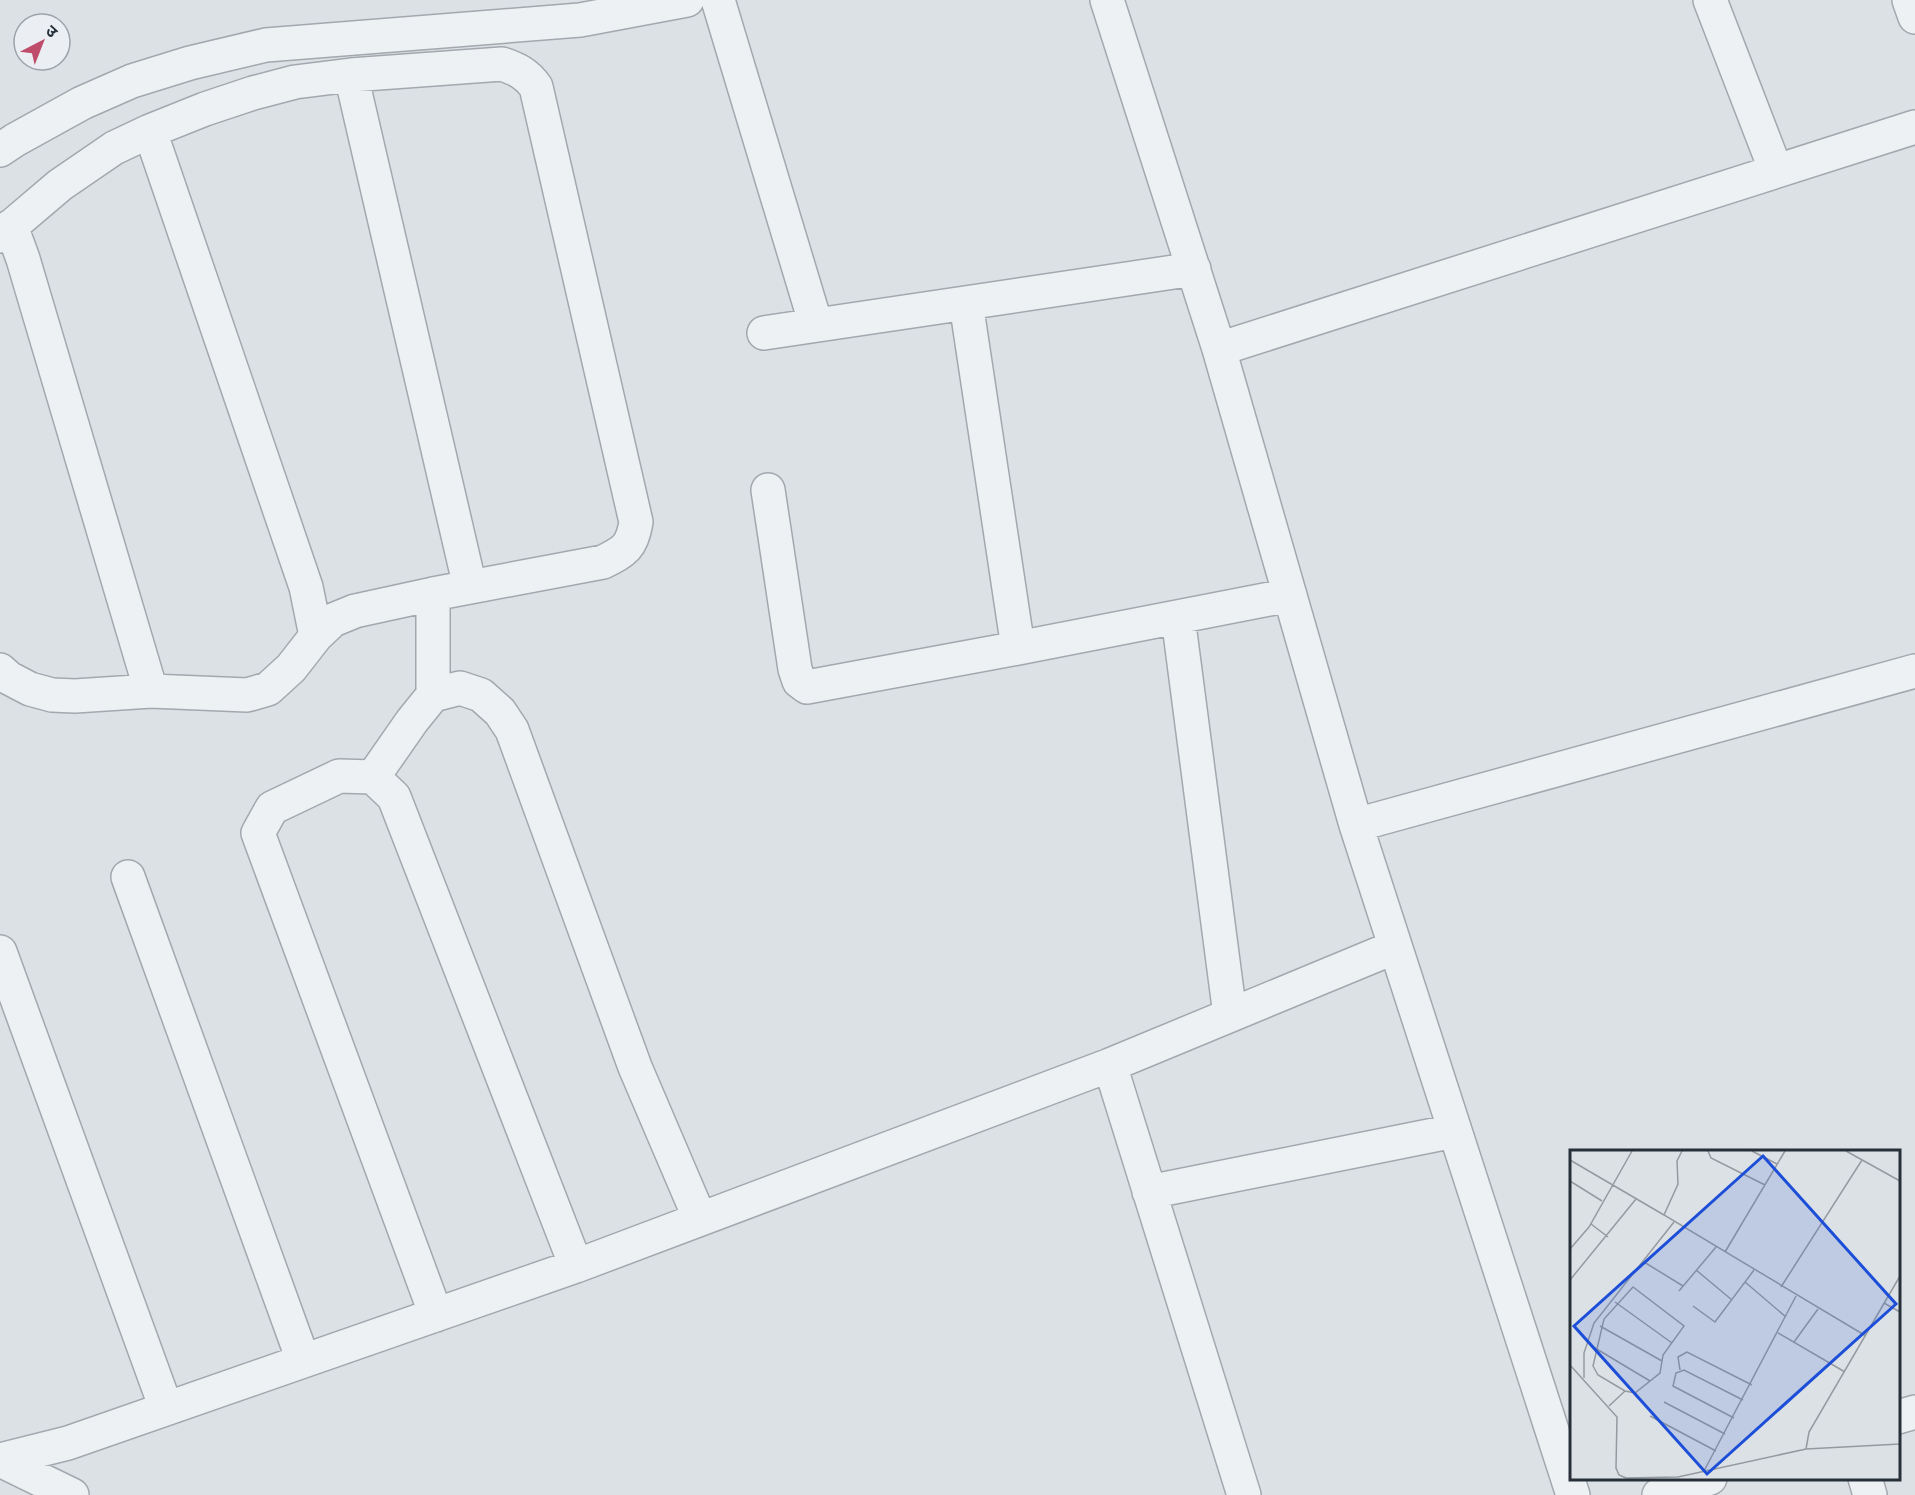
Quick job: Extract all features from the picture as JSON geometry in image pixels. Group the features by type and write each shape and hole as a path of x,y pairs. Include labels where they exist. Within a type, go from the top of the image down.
{"street":[{"path":"0,150 82,104 132,81 190,63 266,45 580,20 687,0"},
{"path":"718,0 816,325"},
{"path":"1107,0 1219,349 1356,825 1573,1495"},
{"path":"1710,0 1776,171"},
{"path":"1909,0 1915,17"},
{"path":"0,670 9,678 30,689 52,695 152,692 247,695 268,689 291,668 316,636 333,620 355,611 603,562 622,552 633,538 636,522 536,87 528,77 516,69 502,64 351,75 295,82 253,93 205,109 114,148 60,185 6,231 152,692"},
{"path":"351,75 470,587"},
{"path":"1219,349 1915,127"},
{"path":"150,131 306,587 316,636"},
{"path":"764,333 1194,269"},
{"path":"966,303 1018,648"},
{"path":"768,490 795,669 799,681 807,687 1290,595"},
{"path":"433,695 434,594"},
{"path":"1178,617 1230,1015"},
{"path":"1356,825 1915,671"},
{"path":"373,777 433,695 460,688 481,695 500,712 512,730 634,1066 700,1219"},
{"path":"436,1315 258,833 272,808 339,776 373,777 394,797 576,1266"},
{"path":"128,877 303,1360"},
{"path":"0,1460 68,1443 576,1266 1110,1065 1395,947"},
{"path":"0,952 166,1408"},
{"path":"1110,1065 1244,1495"},
{"path":"1149,1192 1454,1131"},
{"path":"1900,1417 1915,1412"},
{"path":"0,1460 72,1495"},
{"path":"1659,1495 1707,1480"},
{"path":"1865,1480 1870,1495"}]}
